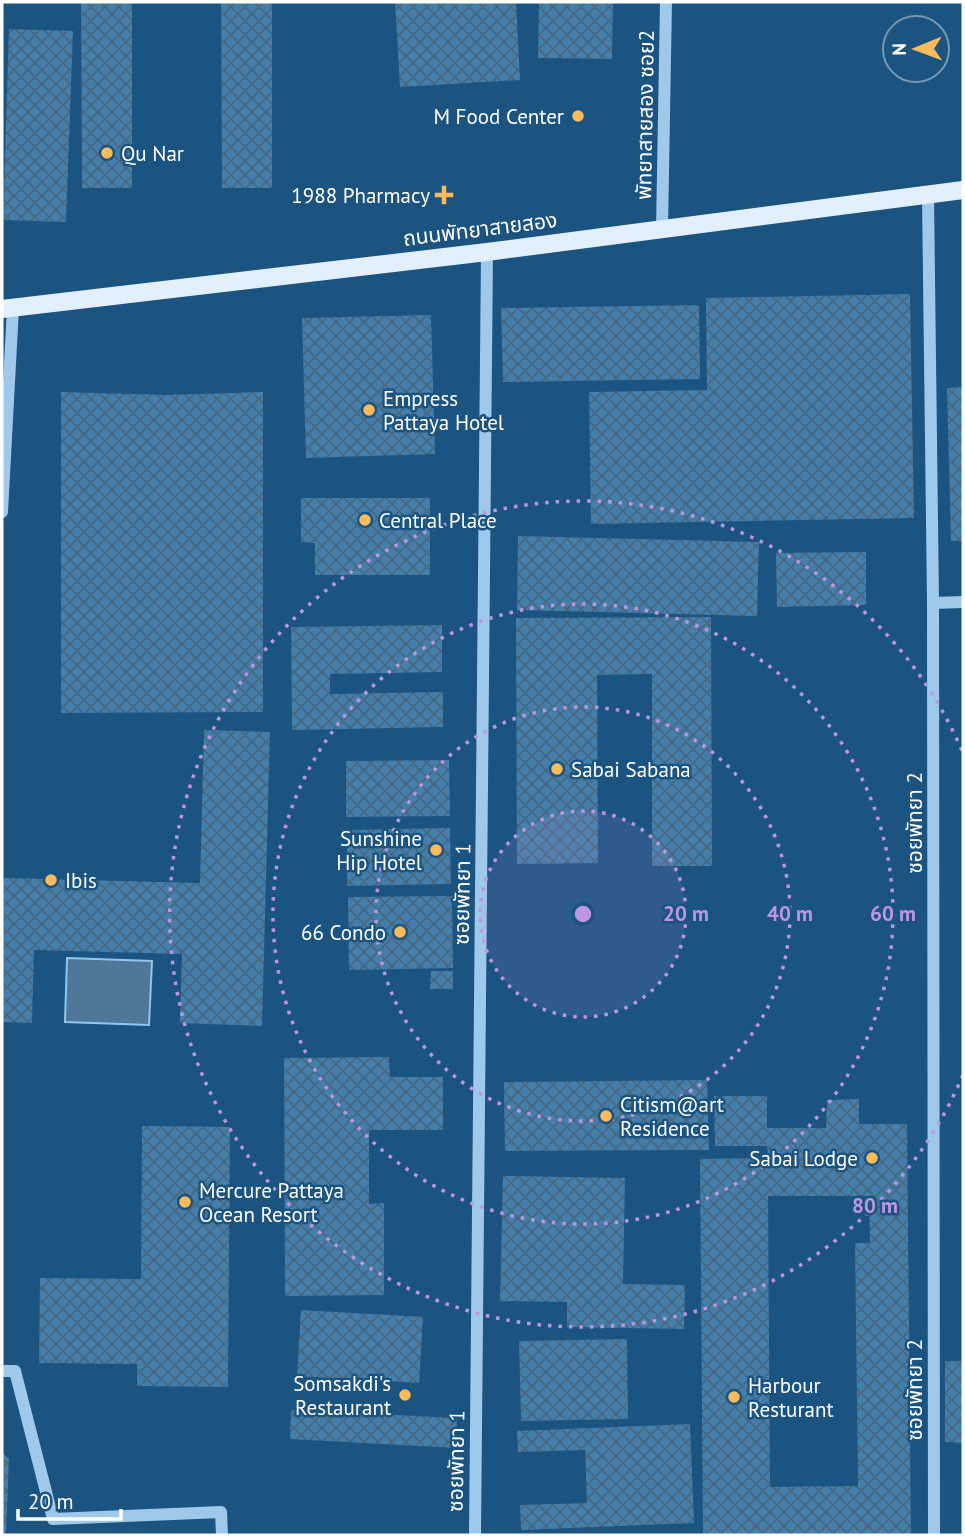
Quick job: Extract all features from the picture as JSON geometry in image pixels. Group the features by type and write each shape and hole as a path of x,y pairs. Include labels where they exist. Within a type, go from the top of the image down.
{"main road":[{"name":"ถนนพัทยาสายสอง","path":"8,309 487,252 963,190"}],"street":[{"name":"พัทยาสายสอง ซอย2","path":"662,229 666,2"},
{"name":"ซอยพัทยา 2","path":"928,195 933,603 934,1535"},
{"name":"ซอยพัทยา 1","path":"475,1535 487,252"},
{"path":"2,512 8,309"},
{"path":"933,603 963,603"},
{"path":"2,1371 15,1371 53,1518 221,1512 222,1535"}],"water":[{"path":"67,958 152,961 149,1025 65,1022"}],"building":[{"path":"81,2 132,2 132,188 82,188"},
{"path":"221,2 272,2 272,188 222,188"},
{"path":"395,2 516,2 520,80 400,87"},
{"path":"539,2 613,2 612,59 538,58"},
{"path":"9,29 73,31 66,222 3,220"},
{"path":"910,294 914,518 591,524 589,392 707,390 706,298"},
{"path":"699,305 700,379 503,382 501,308"},
{"name":"Empress Pattaya Hotel","path":"431,315 435,454 306,458 302,318"},
{"path":"963,387 963,541 951,541 947,388"},
{"path":"61,392 165,395 263,392 263,712 61,713"},
{"name":"Central Place","path":"301,498 430,498 430,575 315,575 315,543 301,542"},
{"path":"518,536 759,542 757,616 517,610"},
{"path":"866,552 866,605 777,607 776,553"},
{"name":"Sabai Sabana","path":"711,617 712,866 652,866 652,674 597,675 598,863 517,864 516,618"},
{"path":"442,625 442,672 330,674 330,694 443,692 443,727 292,730 291,627"},
{"name":"Ibis","path":"204,730 270,732 262,1026 180,1023 182,954 34,950 32,1023 2,1022 2,878 200,883"},
{"path":"449,760 450,816 346,817 346,761"},
{"path":"450,828 451,884 347,886 347,830"},
{"name":"66 Condo","path":"452,896 453,968 349,970 348,897"},
{"path":"431,971 453,971 453,989 430,989"},
{"path":"389,1057 390,1077 443,1077 443,1130 369,1130 369,1204 384,1203 384,1295 285,1296 284,1058"},
{"name":"Citism@art Residence","path":"707,1080 709,1150 505,1151 504,1082"},
{"path":"714,1096 767,1096 767,1128 826,1128 827,1100 859,1099 859,1124 907,1124 911,1535 703,1535 700,1159 768,1158 767,1146 715,1146","holes":["768,1196 869,1196 870,1243 855,1243 858,1486 770,1487"]},
{"name":"Mercure Pattaya Ocean Resort","path":"142,1126 230,1127 228,1387 137,1386 137,1364 39,1363 40,1278 141,1279"},
{"path":"503,1176 625,1178 623,1284 685,1285 684,1329 567,1327 567,1302 500,1301"},
{"path":"301,1310 423,1317 419,1383 297,1376"},
{"path":"627,1339 628,1419 521,1421 519,1341"},
{"path":"945,1361 963,1361 963,1443 945,1442"},
{"path":"291,1410 457,1418 456,1448 290,1439"},
{"path":"690,1424 694,1523 521,1530 520,1505 587,1503 585,1450 518,1452 517,1431"},
{"path":"2,1452 9,1459 6,1535 2,1535"}],"place":[{"name":"M Food Center","path":"578,116"},
{"name":"Qu Nar","path":"107,153"},
{"name":"1988 Pharmacy","path":"444,195"},
{"name":"Empress Pattaya Hotel","path":"369,410"},
{"name":"Central Place","path":"365,520"},
{"name":"Sabai Sabana","path":"557,769"},
{"name":"Sunshine Hip Hotel","path":"436,850"},
{"name":"Ibis","path":"51,880"},
{"name":"66 Condo","path":"400,932"},
{"name":"Citism@art Residence","path":"606,1116"},
{"name":"Sabai Lodge","path":"872,1158"},
{"name":"Mercure Pattaya Ocean Resort","path":"185,1202"},
{"name":"Somsakdi's Restaurant","path":"405,1395"},
{"name":"Harbour Resturant","path":"734,1397"}]}
